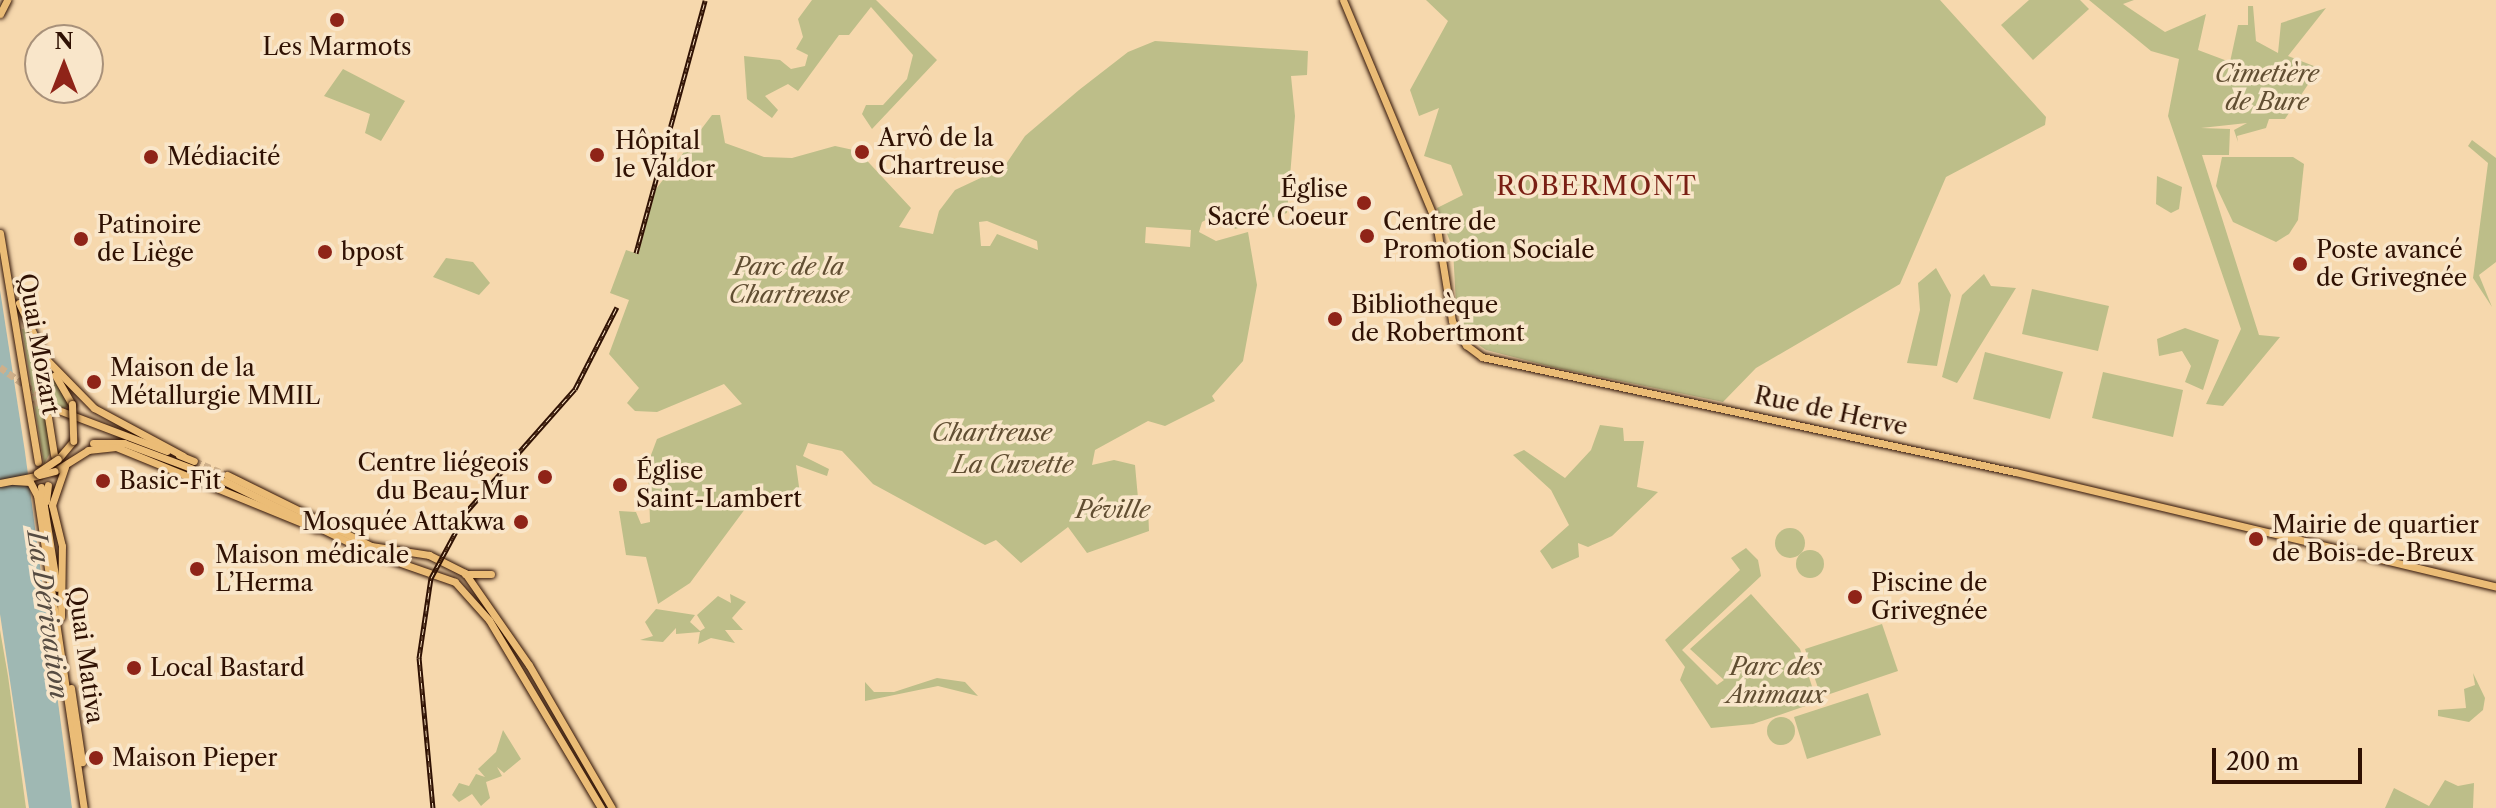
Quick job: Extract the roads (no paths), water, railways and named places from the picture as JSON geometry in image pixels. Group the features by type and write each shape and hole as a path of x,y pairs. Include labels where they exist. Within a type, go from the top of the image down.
{"main road":[{"path":"0,14 7,0"},
{"name":"Rue de Herve","path":"1343,0 1436,222 1452,321 1466,345 1482,357 2015,472 2496,587"},
{"name":"Quai Mozart","path":"0,233 14,294 38,462"},
{"path":"14,294 45,358 72,404 73,441 56,463"},
{"path":"0,483 34,476 83,447 110,440 193,464 94,408 45,358"},
{"path":"61,411 183,456"},
{"path":"48,417 56,463"},
{"path":"56,463 68,462 97,447 126,449 342,537"},
{"path":"61,617 62,546 52,505 68,462"},
{"name":"Quai Mativa","path":"34,476 86,808"},
{"path":"601,808 566,745 483,612 455,582 426,568 383,558 226,478 376,548 429,555 465,573 482,592 574,738 612,808"},
{"name":"Quai Mativa","path":"45,486 45,507 86,808"},
{"path":"465,573 491,574"}],"water":[{"name":"La Dérivation","path":"0,290 25,452 72,808 29,808 0,614"}],"tunnel":[{"path":"0,367 61,411"},
{"path":"35,399 48,417"},
{"path":"194,461 227,475"},
{"path":"38,462 41,487"},
{"path":"191,468 224,481"}],"railway":[{"path":"636,253 705,0"},
{"path":"433,808 419,658 431,578 467,511 575,389 617,307"}],"place":[{"name":"Les Marmots","path":"337,20"},
{"name":"Arvô de la Chartreuse","path":"862,152"},
{"name":"Hôpital le Valdor","path":"597,155"},
{"name":"Médiacité","path":"151,157"},
{"name":"Église Sacré Coeur","path":"1364,203"},
{"name":"Centre de Promotion Sociale","path":"1367,236"},
{"name":"Patinoire de Liège","path":"81,239"},
{"name":"bpost","path":"325,252"},
{"name":"Poste avancé de Grivegnée","path":"2300,264"},
{"name":"Bibliothèque de Robertmont","path":"1335,319"},
{"name":"Maison de la Métallurgie MMIL","path":"94,382"},
{"name":"Centre liégeois du Beau-Mur","path":"545,477"},
{"name":"Basic-Fit","path":"103,481"},
{"name":"Église Saint-Lambert","path":"620,485"},
{"name":"Mosquée Attakwa","path":"521,522"},
{"name":"Mairie de quartier de Bois-de-Breux","path":"2256,539"},
{"name":"Maison médicale L’Herma","path":"197,569"},
{"name":"Piscine de Grivegnée","path":"1855,597"},
{"name":"Local Bastard","path":"134,668"},
{"name":"Maison Pieper","path":"96,758"}],"district":[{"name":"ROBERMONT","path":"1597,187"}],"park label":[{"name":"Cimetière de Bure","path":"2267,88"},
{"name":"Parc de la Chartreuse","path":"789,281"},
{"name":"Chartreuse","path":"992,433"},
{"name":"La Cuvette","path":"1013,465"},
{"name":"Péville","path":"1113,510"},
{"name":"Parc des Animaux","path":"1776,681"}]}
